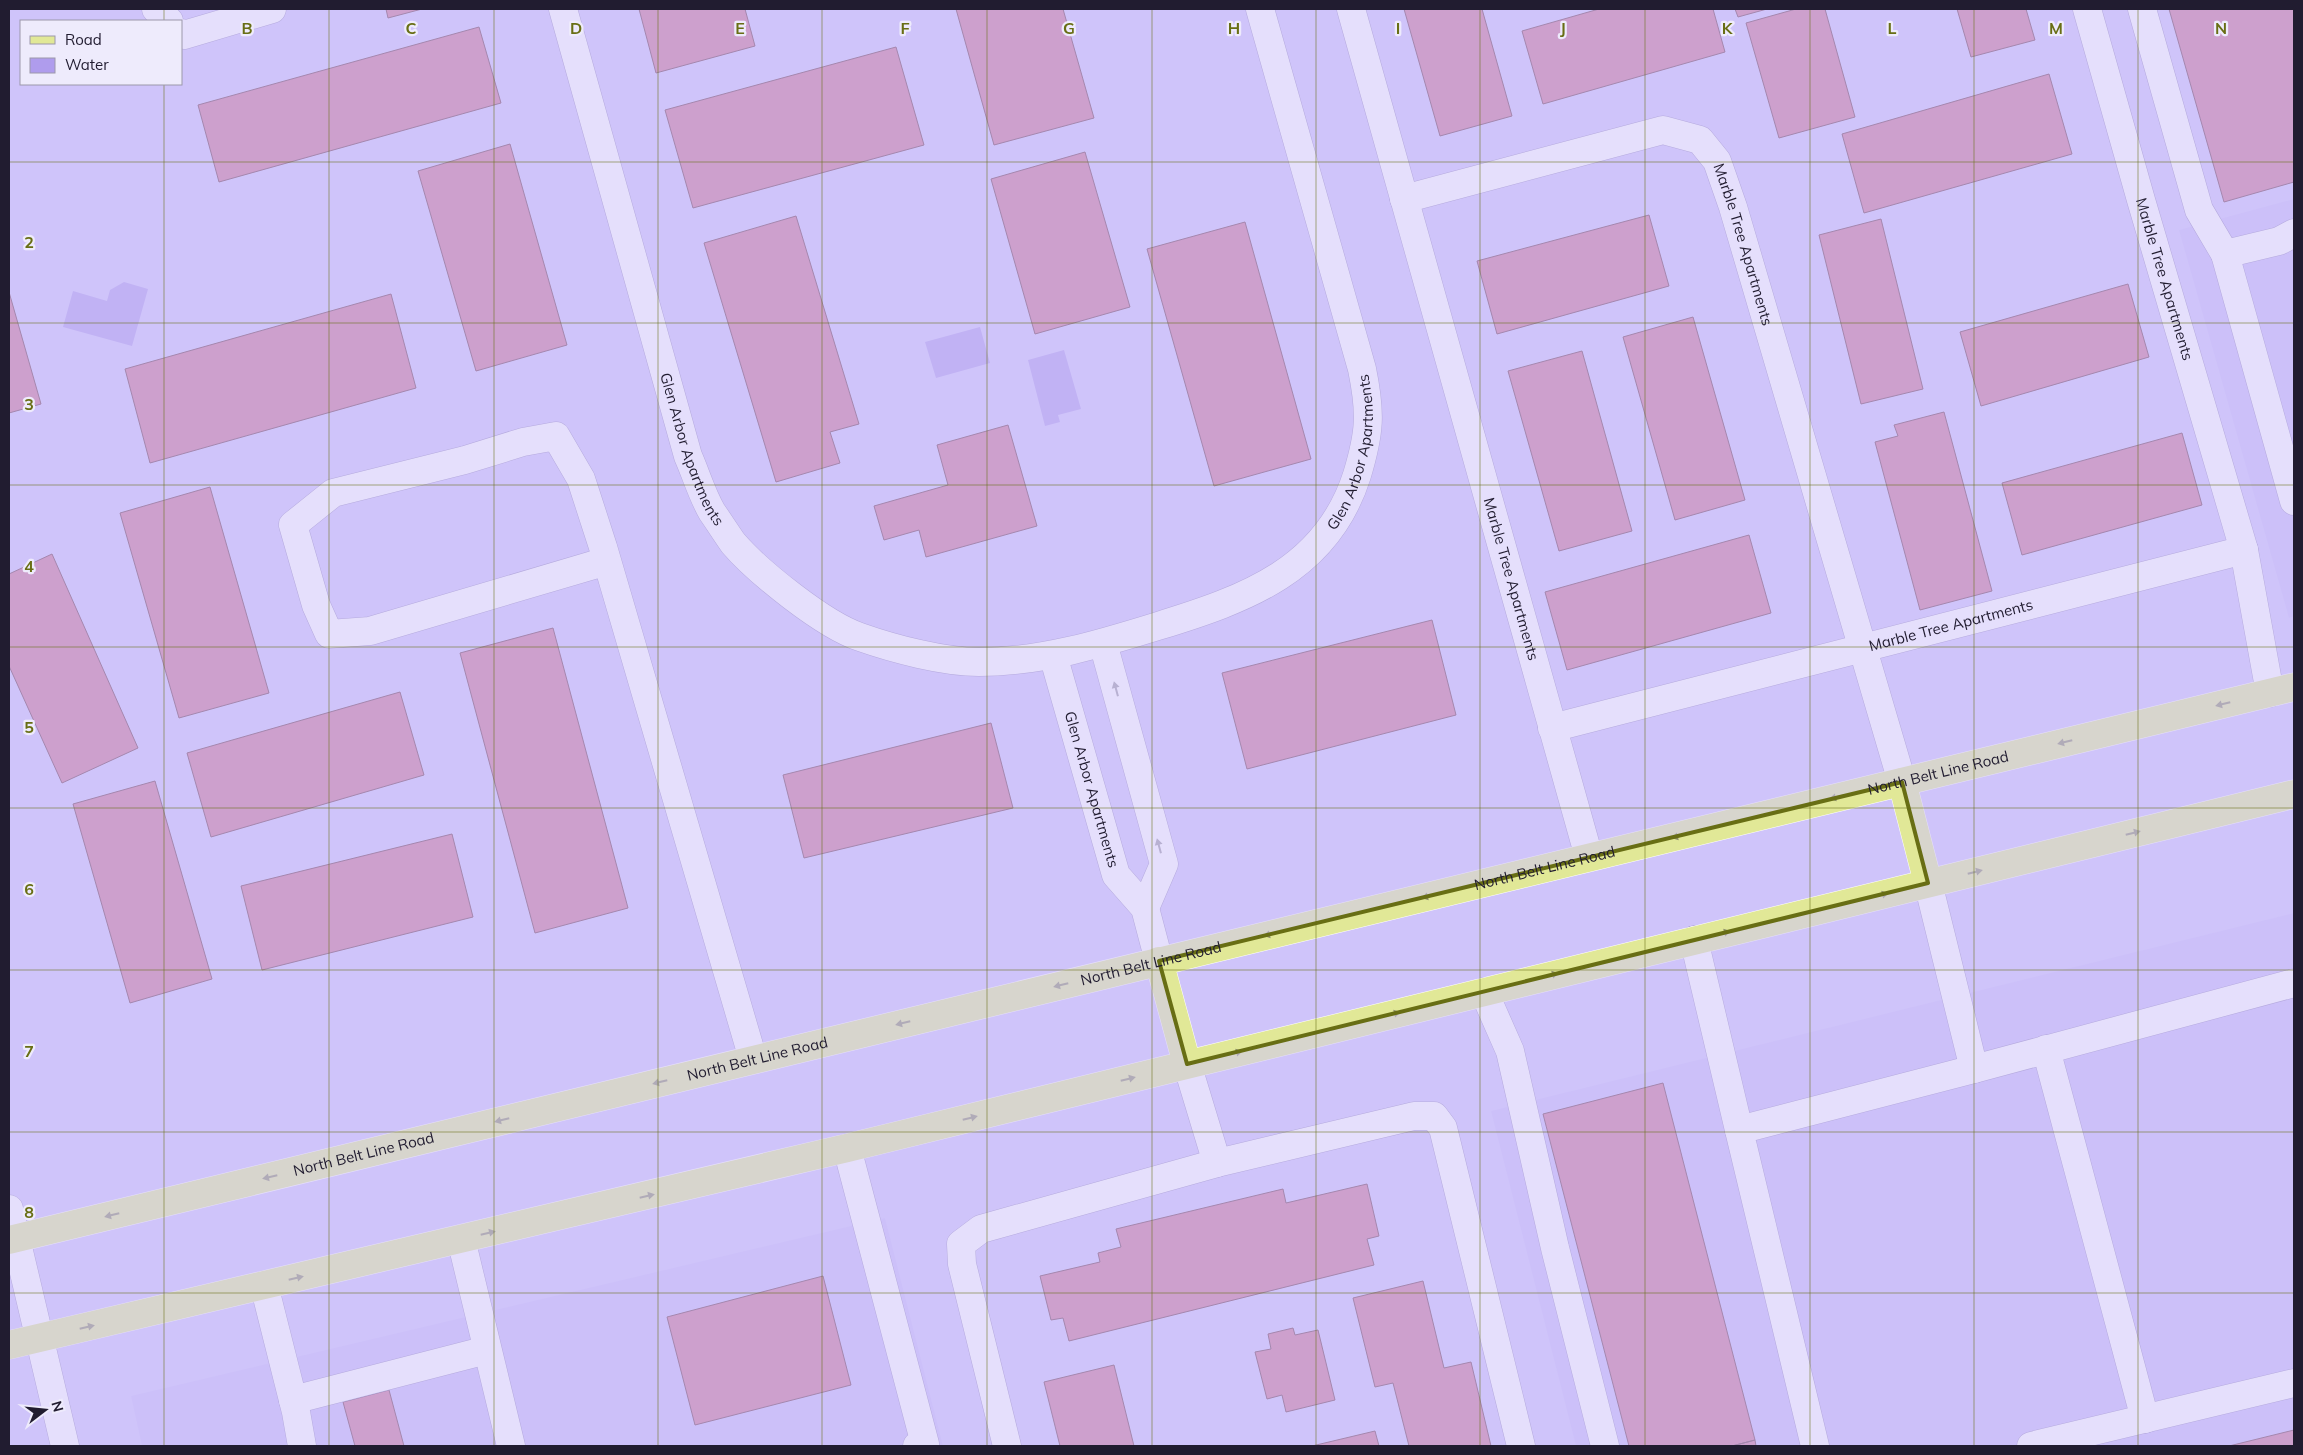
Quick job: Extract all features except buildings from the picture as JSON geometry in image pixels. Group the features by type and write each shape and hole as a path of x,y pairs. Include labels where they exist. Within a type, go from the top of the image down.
{"main road":[{"name":"North Belt Line Road","path":"12,1239 2282,690"},
{"path":"1902,782 1928,883"},
{"path":"9,1345 847,1148 2294,794"},
{"path":"1159,961 1187,1064"}],"street":[{"path":"156,9 168,20"},
{"path":"182,34 184,35 272,9"},
{"name":"Glen Arbor Apartments","path":"563,9 688,456 711,509 734,543 796,598 826,620 859,637 940,658 978,662 1053,655 1103,643 1213,609 1244,596 1296,564 1322,542 1339,517 1350,495 1368,438 1369,405 1362,369 1260,9"},
{"name":"Marble Tree Apartments","path":"1351,9 1589,857"},
{"name":"Marble Tree Apartments","path":"2087,9 2244,550 2282,690"},
{"path":"2142,9 2199,210 2225,254 2294,501"},
{"name":"Marble Tree Apartments","path":"1404,199 1663,130 1700,140 1717,160 1733,207 1902,782"},
{"path":"2225,254 2279,241 2294,233"},
{"path":"608,561 370,631 329,634 316,605 293,525 333,493 465,460 523,442 556,436 581,479 608,561 753,1059"},
{"name":"Marble Tree Apartments","path":"1552,728 2244,550"},
{"path":"1103,643 1164,864 1145,908 1159,961"},
{"name":"Glen Arbor Apartments","path":"1053,655 1116,875 1145,908"},
{"path":"1928,883 1974,1069"},
{"path":"1694,940 1815,1446"},
{"path":"1739,1130 2294,983"},
{"path":"1484,992 1510,1051 1555,1248 1605,1446"},
{"path":"2046,1049 2144,1419"},
{"path":"1187,1064 1217,1163"},
{"path":"1007,1446 962,1264 961,1244 981,1229 1217,1163 1414,1116 1434,1116 1442,1128 1522,1446"},
{"path":"847,1148 923,1446"},
{"path":"9,1209 12,1239 39,1338 65,1446"},
{"path":"461,1239 511,1446"},
{"path":"264,1285 293,1400 302,1446"},
{"path":"293,1400 487,1350"},
{"path":"2031,1446 2294,1383"}],"highlighted area":[{"path":"1902,782 1928,883 1187,1064 1159,961"}],"shaded area":[{"path":"2294,199 2294,616 2289,618 2179,230"},
{"path":"2294,913 2294,1446 1576,1446 1491,1111"},
{"path":"885,1218 943,1446 142,1446 131,1396"}],"water":[{"path":"124,282 148,289 132,346 63,327 73,291 107,301 110,290"},
{"path":"980,327 990,363 936,378 925,342"},
{"path":"1064,350 1081,409 1058,415 1060,422 1045,426 1028,360"}]}
